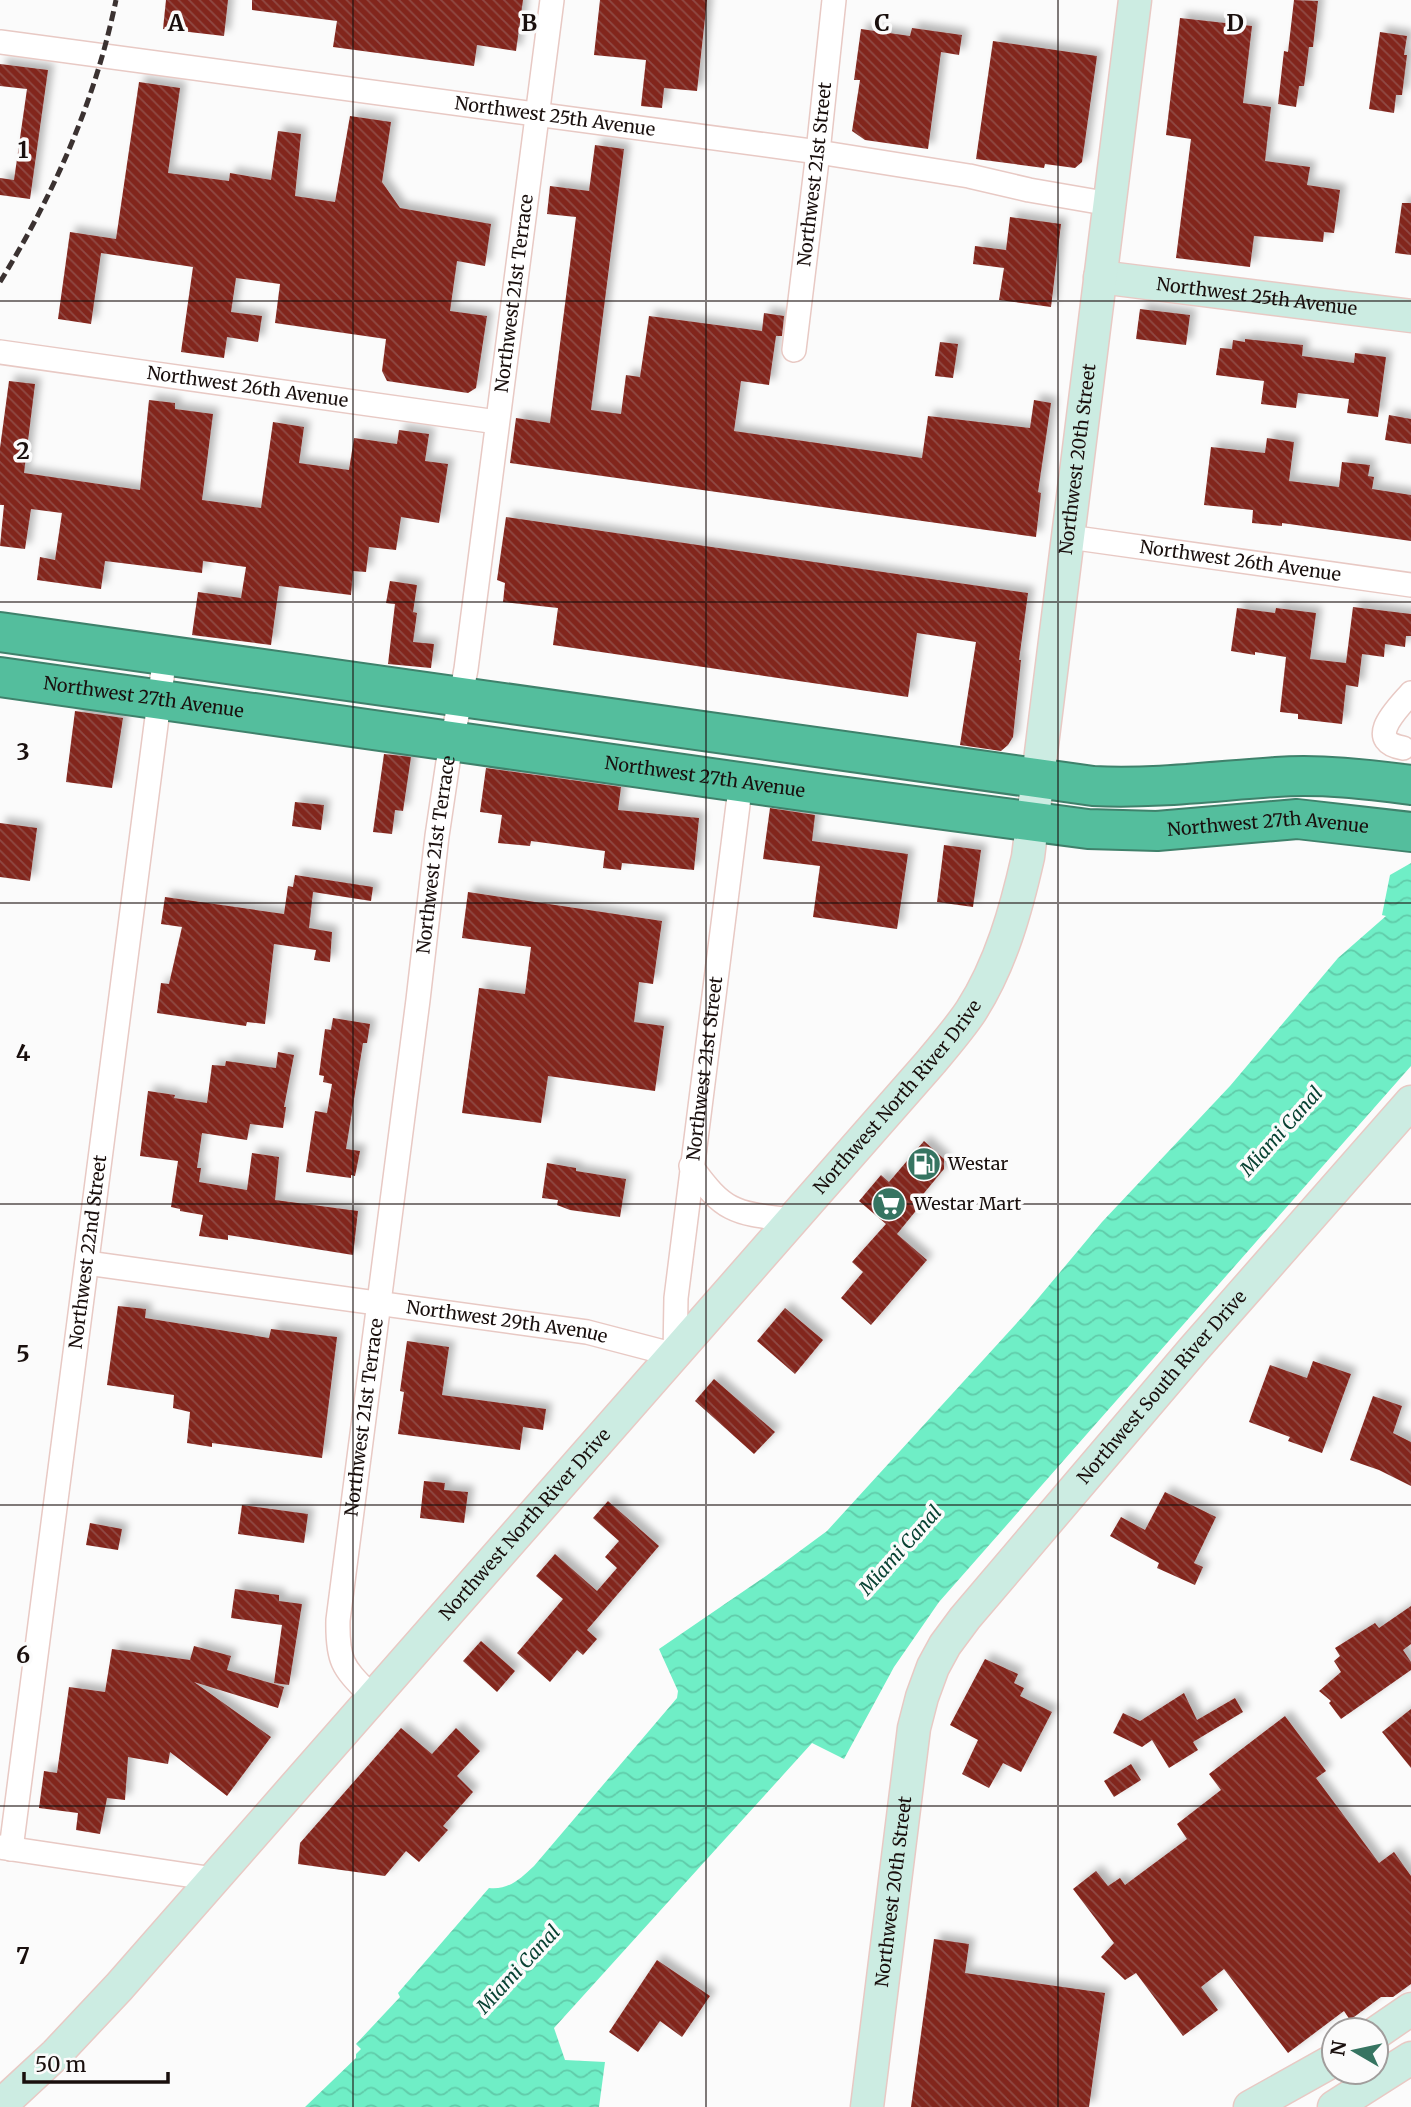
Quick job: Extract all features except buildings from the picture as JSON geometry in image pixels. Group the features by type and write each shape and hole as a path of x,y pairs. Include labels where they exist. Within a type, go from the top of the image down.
{"highway":[{"path":"0,632 1093,786 1185,786 1278,777 1324,776 1394,783"},
{"name":"Northwest 27th Avenue","path":"0,677 1033,822 1133,831 1187,830 1297,819 1411,832"}],"main road":[{"name":"Northwest 20th Street","path":"1013,916 1028,857 1039,778 1135,0"},
{"name":"Northwest 25th Avenue","path":"1100,277 1411,316"},
{"name":"Northwest North River Drive","path":"0,2106 78,2031 214,1879 892,1107 970,1012 994,966 1013,916"},
{"name":"Northwest South River Drive","path":"928,1679 945,1645 973,1608 1202,1340 1411,1102"},
{"name":"Northwest 20th Street","path":"867,2107 912,1741 928,1679"},
{"path":"1390,2023 1411,2009"},
{"path":"1334,2107 1411,2058"},
{"path":"1258,2105 1320,2068"}],"street":[{"name":"Northwest 21st Terrace","path":"373,1698 346,1670 337,1634 437,836 461,698 552,0"},
{"name":"Northwest 21st Street","path":"793,350 834,0"},
{"name":"Northwest 25th Avenue","path":"0,42 818,152 969,176 1110,204"},
{"name":"Northwest 26th Avenue","path":"0,352 497,422"},
{"name":"Northwest 26th Avenue","path":"1069,537 1411,584"},
{"name":"Northwest 22nd Street","path":"6,1848 88,1263 165,656"},
{"path":"1404,748 1387,739 1385,728 1389,718 1411,693"},
{"name":"Northwest 21st Street","path":"675,1355 676,1298 691,1166 741,781"},
{"path":"691,1166 705,1186 725,1205 751,1214 792,1220"},
{"name":"Northwest 29th Avenue","path":"88,1263 587,1332 675,1355"},
{"path":"6,1848 214,1879"}],"water":[{"name":"Miami Canal","path":"1411,863 1411,1066 939,1602 894,1667 844,1759 812,1743 554,2028 565,2060 605,2062 599,2107 305,2107 356,2058 361,2049 356,2044 400,1997 398,1993 489,1888 508,1885 534,1866 677,1698 678,1691 659,1649 827,1531 1025,1314 1102,1222 1230,1086 1338,958 1386,916 1382,915 1390,875"}],"railway":[{"path":"0,282 38,215 70,146 97,75 116,0"}],"place":[{"name":"Westar","path":"924,1164"},
{"name":"Westar Mart","path":"889,1204"}]}
